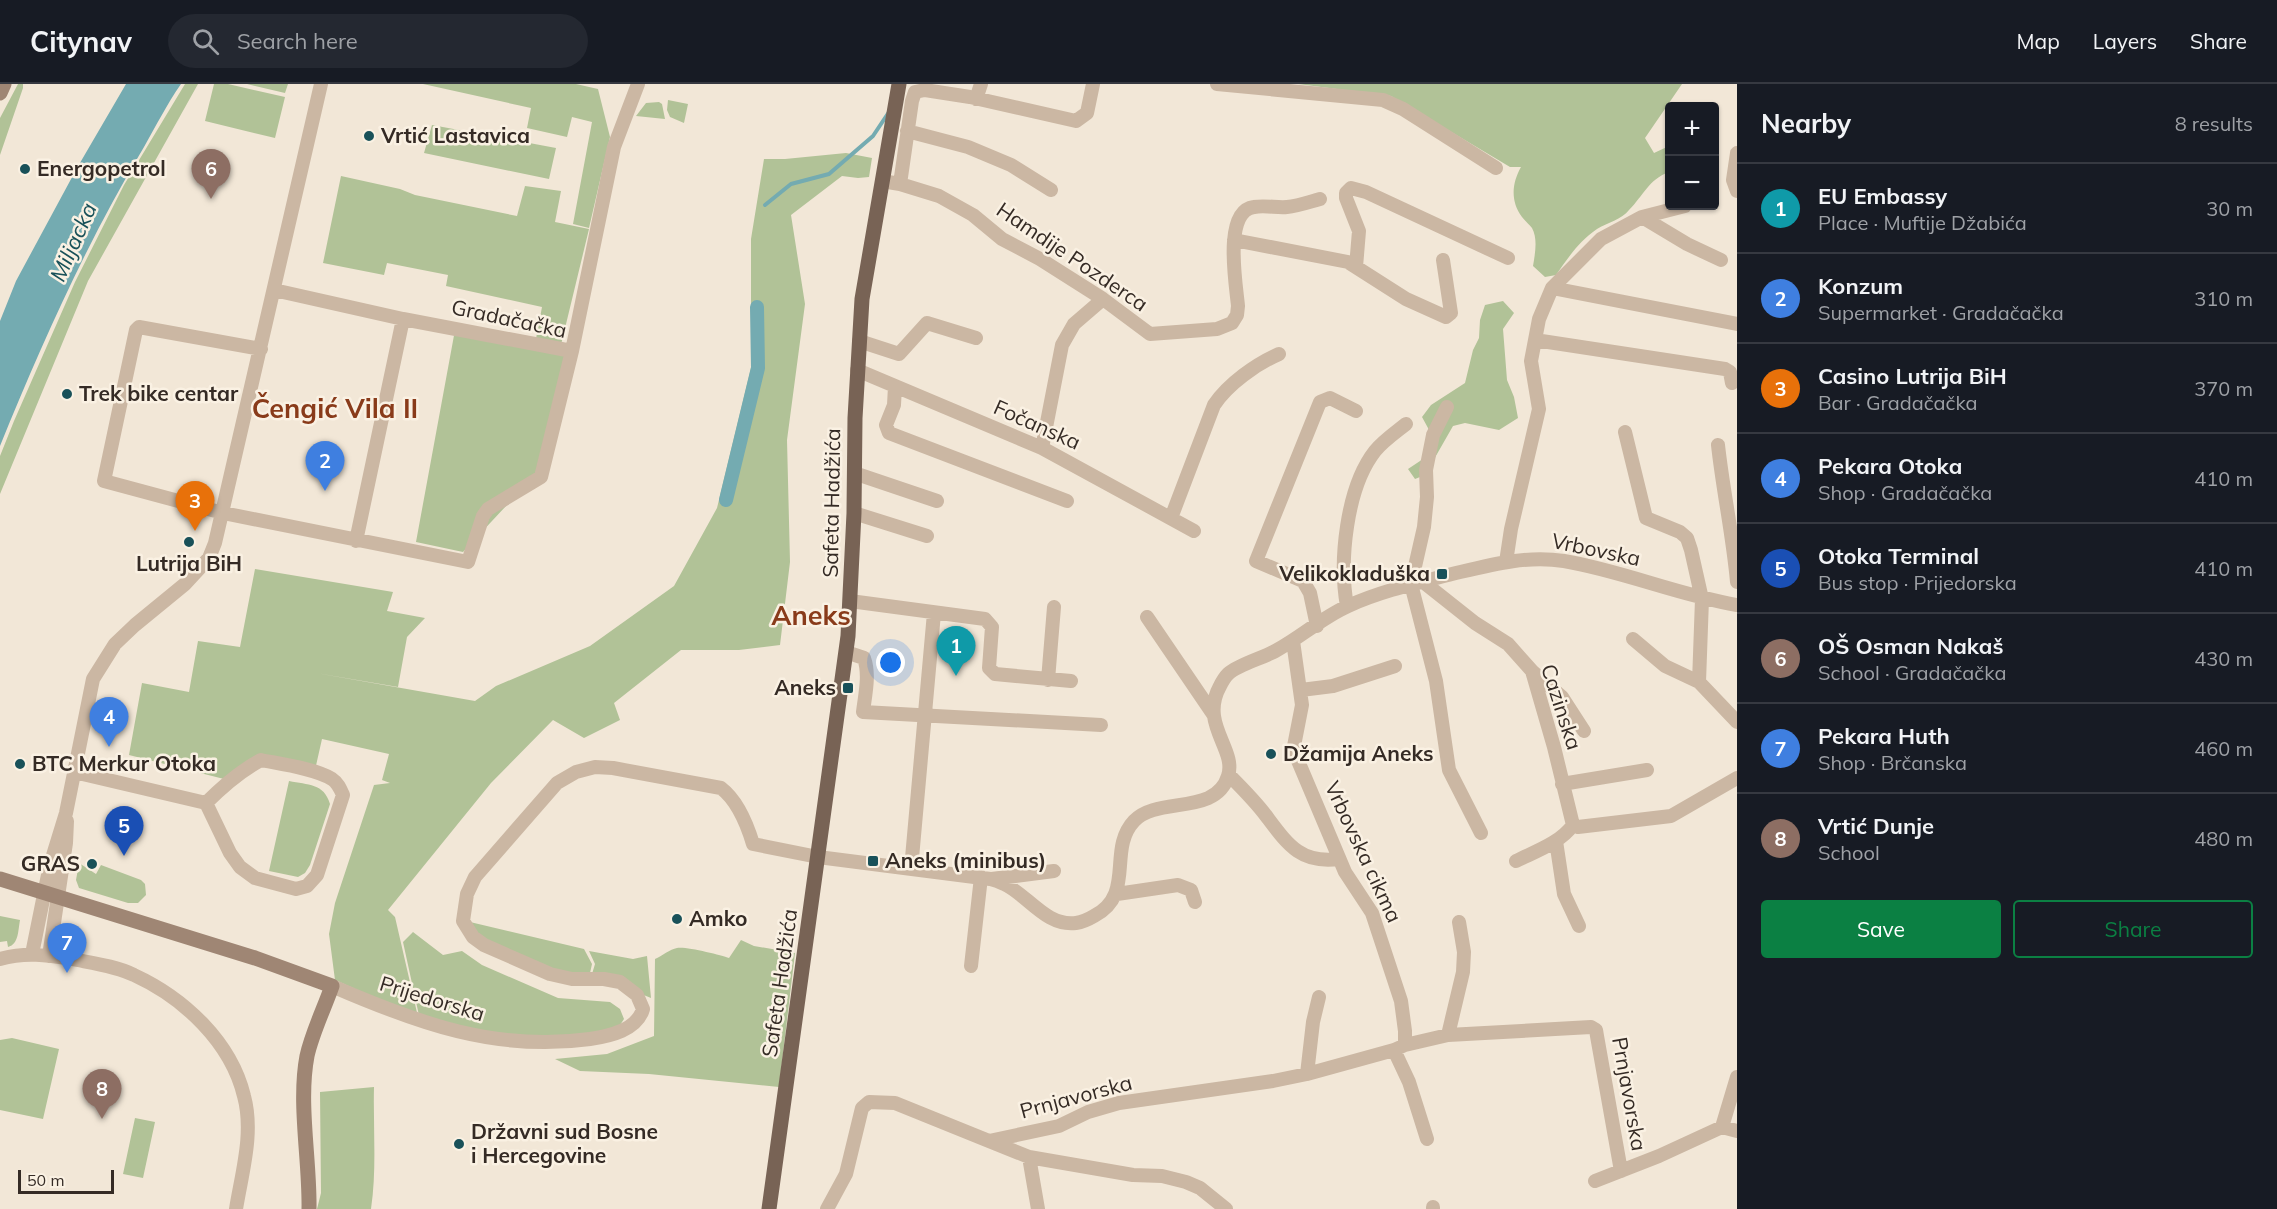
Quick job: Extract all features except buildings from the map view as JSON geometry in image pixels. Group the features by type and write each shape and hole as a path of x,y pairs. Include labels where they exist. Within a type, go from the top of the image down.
{"main road":[{"path":"0,93 3,84"},
{"name":"Safeta Hadžića","path":"769,1209 846,652 854,513 859,341 867,258 899,84"},
{"name":"Prijedorska","path":"0,879 255,958 332,986"},
{"path":"309,1209 304,1084 307,1056 332,986"}],"street":[{"path":"32,954 66,843 66,813 93,679 122,636 186,584 209,558 215,543 321,84"},
{"path":"572,351 614,147 638,84"},
{"path":"976,99 981,84"},
{"path":"900,184 915,92 926,87 1076,122 1087,113 1093,84"},
{"path":"1217,84 1383,100 1403,109 1496,168"},
{"path":"907,131 968,147 1011,165 1051,190"},
{"path":"1737,153 1733,180 1737,191"},
{"name":"Hamdije Pozderca","path":"882,181 939,196 956,205 973,215 1002,239 1041,259 1103,299 1150,334 1217,329 1232,323 1237,315 1238,306 1234,240 1236,223 1243,212 1252,207 1290,207 1320,199"},
{"path":"1356,267 1359,231 1346,198 1346,193 1351,188 1366,192 1508,258"},
{"path":"1506,562 1511,529 1539,409 1531,361 1539,319 1552,288 1601,239 1642,217 1669,210"},
{"path":"1642,217 1687,244 1721,260"},
{"path":"1234,240 1348,262 1406,299 1446,317 1450,313 1443,260"},
{"path":"1552,288 1737,324"},
{"name":"Gradačačka","path":"261,349 139,327 134,334 104,481 223,513 468,562 483,516 488,508 541,477 572,351 403,319 274,290"},
{"path":"1042,448 1062,345 1074,324 1103,299"},
{"path":"356,541 403,319"},
{"path":"859,341 899,354 927,323 976,338"},
{"path":"1535,340 1725,369 1730,372 1732,383"},
{"path":"1171,518 1214,405 1220,397 1264,361 1279,354"},
{"name":"Fočanska","path":"857,370 1042,448 1194,531"},
{"path":"895,386 894,405 886,425 890,433 1067,501"},
{"path":"1317,626 1310,593 1303,581 1256,561 1320,402 1330,398 1356,411"},
{"path":"1447,407 1433,435 1426,470 1427,496 1416,583 1436,681 1449,770 1481,833"},
{"path":"1347,606 1343,582 1346,538 1363,471 1376,450 1406,424"},
{"path":"1625,432 1646,518 1680,532 1687,538 1702,599 1699,682"},
{"path":"1718,445 1737,582"},
{"path":"854,473 937,501"},
{"path":"854,513 927,536"},
{"name":"Vrbovska","path":"1213,714 1215,696 1229,673 1293,641 1347,606 1416,583 1506,562 1528,559 1563,561 1702,599 1737,605"},
{"name":"Cazinska","path":"1416,583 1508,644 1532,671 1573,825"},
{"path":"850,601 984,620 992,627 989,668 992,672 1071,681"},
{"path":"1048,680 1054,607"},
{"path":"911,869 934,613"},
{"path":"818,857 986,878 1005,884 1044,915 1062,922 1074,924 1102,912 1117,894 1124,834 1135,819 1152,811 1192,803 1207,797 1216,792 1229,775 1229,762 1213,714 1147,617"},
{"path":"1633,639 1665,666 1699,682 1737,722"},
{"name":"Vrbovska cikma","path":"1293,641 1302,705 1294,746 1296,756 1345,872 1372,913 1401,1001 1405,1031 1400,1048 1427,1139"},
{"path":"846,652 864,658 867,671 864,712 1101,725"},
{"path":"1301,690 1333,686 1395,666"},
{"path":"1532,671 1562,697 1584,731"},
{"path":"261,760 292,766 331,778 339,785 343,795 317,875 307,886 296,889 255,878 240,867 230,853 206,803 237,775 261,760"},
{"name":"Prijedorska","path":"332,986 429,1025 503,1041 581,1040 617,1032 636,1022 643,1009 640,1001 628,987 620,982 603,979 572,979 550,974 484,945 472,937 463,921 465,901 475,877 556,783 576,772 614,768 721,788 730,794 753,844 818,857"},
{"path":"1562,784 1647,770"},
{"path":"75,772 206,803"},
{"path":"1229,775 1267,817 1286,843 1312,858 1324,861 1340,859"},
{"path":"1516,861 1556,841 1567,834 1573,825 1578,827 1671,816 1737,778"},
{"path":"1556,841 1564,894 1579,926"},
{"path":"986,878 1054,871"},
{"path":"971,966 986,878"},
{"path":"1117,894 1178,885 1191,890 1195,902"},
{"path":"49,956 51,893"},
{"path":"1448,1035 1463,972 1464,952 1459,922"},
{"path":"0,959 32,954 93,963 132,974 164,991 197,1017 231,1060 244,1096 249,1135 236,1209"},
{"path":"1308,1074 1313,1022 1319,997"},
{"name":"Prnjavorska","path":"990,1141 1059,1126 1088,1112 1119,1103 1308,1074 1448,1035 1593,1028 1598,1036 1621,1171"},
{"path":"1737,1077 1722,1127 1737,1131"},
{"path":"827,1209 846,1174 862,1108 869,1102 895,1103 1029,1158 1133,1175 1162,1176 1185,1182 1200,1188 1226,1209"},
{"name":"Prnjavorska","path":"1595,1181 1722,1127"},
{"path":"1029,1158 1038,1209"}],"green space":[{"path":"18,84 23,84 23,88 0,155 0,118"},
{"path":"185,84 198,84 88,281 0,494 0,456 75,282 124,185"},
{"path":"214,84 228,84 285,97 275,138 205,121"},
{"path":"247,84 288,84 285,93"},
{"path":"423,84 576,84 598,89 610,137 589,228 573,224 592,122 572,117 567,137 527,128 531,108"},
{"path":"1298,84 1682,84 1670,102 1665,102 1665,109 1645,138 1654,153 1665,148 1665,174 1651,184 1626,213 1597,229 1585,239 1556,275 1545,277 1533,266 1536,247 1534,232 1518,211 1514,198 1514,186 1521,167 1510,167 1391,96"},
{"path":"668,100 688,104 684,123 670,117 667,110"},
{"path":"659,102 662,104 665,119 636,116 646,103"},
{"path":"432,125 556,148 549,179 424,153"},
{"path":"846,153 872,158 869,177 842,176 791,215 805,304 787,440 790,562 780,645 739,650 681,650 614,703 620,720 584,738 553,720 491,783 388,910 395,917 418,1017 335,980 329,934 335,903 374,785 390,783 382,780 389,754 322,739 315,770 270,757 228,780 129,755 142,683 189,692 198,641 240,647 255,569 393,592 387,611 425,618 407,637 398,687 316,673 475,701 496,686 590,646 674,586 717,508 751,368 751,239 764,159"},
{"path":"341,176 400,189 415,195 517,216 525,186 561,191 555,222 589,229 560,349 535,344 542,307 446,286 448,275 387,263 384,275 323,263"},
{"path":"1503,301 1514,313 1503,329 1507,380 1514,397 1518,418 1499,430 1465,423 1453,426 1425,475 1415,479 1408,469 1426,457 1433,446 1422,417 1431,405 1465,383 1473,350 1479,338 1480,320 1485,305"},
{"path":"455,330 569,356 535,475 463,552 416,542"},
{"path":"289,781 314,786 324,792 330,804 310,865 305,873 298,877 269,871"},
{"path":"79,863 96,874 101,865 141,880 145,884 146,895 138,903 128,903 79,888 76,880"},
{"path":"0,916 20,920 16,940 8,947 7,941 0,942"},
{"path":"470,922 584,949 592,964 590,973 573,975 533,963 481,938"},
{"path":"413,932 443,955 462,951 482,965 558,998 610,1002 620,1009 624,1019 618,1028 554,1044 420,1020 403,942"},
{"path":"741,940 754,946 795,953 779,1087 649,1074 580,1071 555,1059 607,1054 654,1036 655,959 677,948 703,951 729,958"},
{"path":"589,951 633,959 647,956 651,998 592,974 595,964"},
{"path":"12,1038 59,1049 43,1119 0,1110 0,1040"},
{"path":"374,1087 374,1164 371,1209 317,1209 321,1193 320,1092"},
{"path":"135,1118 155,1122 143,1178 123,1174"}],"water":[{"name":"Miljacka","path":"126,84 181,84 123,183 84,256 32,369 0,446 0,321 16,281 77,168"}],"waterway":[{"path":"765,205 791,184 829,174 873,136 889,112"},
{"path":"726,500 758,368 757,307"}],"place":[{"name":"Vrtić Lastavica","path":"369,136"},
{"name":"Energopetrol","path":"25,169"},
{"name":"OŠ Osman Nakaš","path":"211,199"},
{"name":"Trek bike centar","path":"67,394"},
{"name":"Konzum","path":"325,491"},
{"name":"Casino Lutrija BiH","path":"195,531"},
{"name":"Lutrija BiH","path":"189,542"},
{"name":"Velikokladuška","path":"1442,574"},
{"name":"EU Embassy","path":"956,676"},
{"name":"Aneks","path":"848,688"},
{"name":"Pekara Otoka","path":"109,747"},
{"name":"Džamija Aneks","path":"1271,754"},
{"name":"BTC Merkur Otoka","path":"20,764"},
{"name":"Otoka Terminal","path":"124,856"},
{"name":"Aneks (minibus)","path":"873,861"},
{"name":"GRAS","path":"92,864"},
{"name":"Amko","path":"677,919"},
{"name":"Pekara Huth","path":"67,973"},
{"name":"Vrtić Dunje","path":"102,1119"},
{"name":"Državni sud Bosne i Hercegovine","path":"459,1144"}],"district":[{"name":"Čengić Vila II","path":"335,409"},
{"name":"Aneks","path":"811,616"}]}
